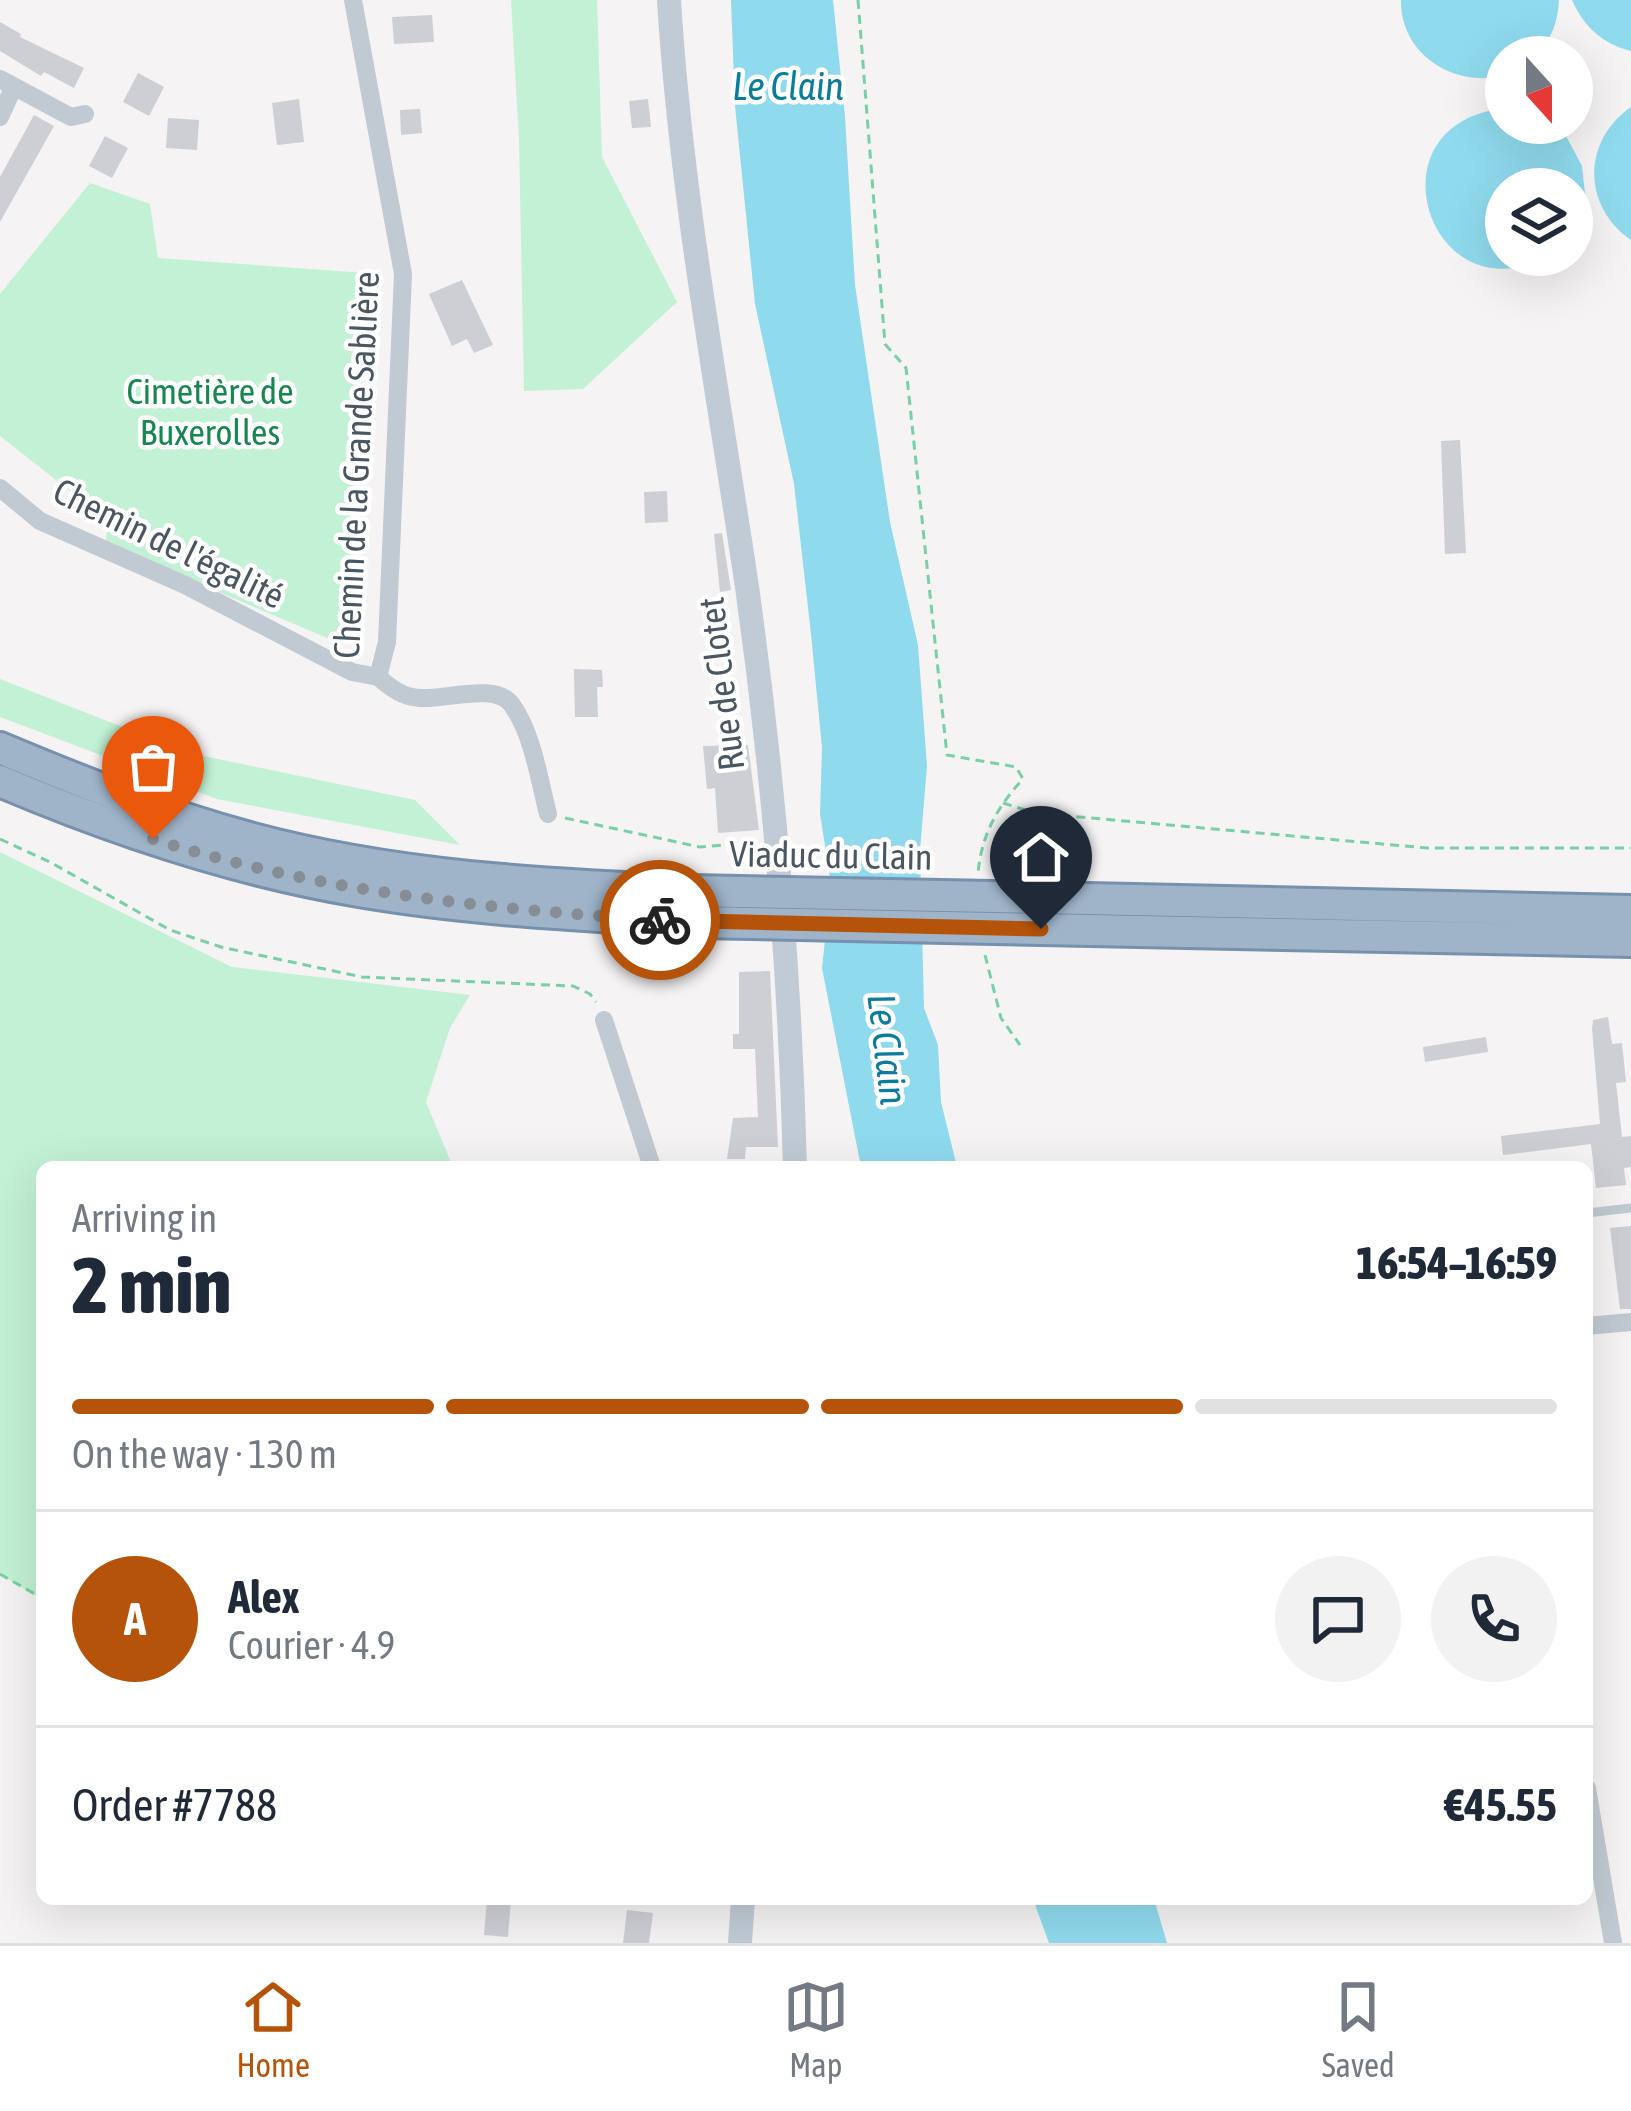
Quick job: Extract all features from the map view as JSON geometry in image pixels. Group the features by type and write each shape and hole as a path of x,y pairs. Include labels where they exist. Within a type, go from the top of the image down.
{"highway":[{"name":"Viaduc du Clain","path":"0,748 183,819 363,863 524,882 1041,914"},
{"name":"Viaduc du Clain","path":"0,782 164,842 309,882 464,905 697,922 1041,914"},
{"path":"1041,914 1631,911"},
{"path":"1041,914 1631,941"}],"main road":[{"name":"Rue de Clotet","path":"669,0 686,196 747,590 776,840 790,991 795,1161"},
{"path":"740,1943 743,1905"}],"street":[{"name":"Chemin de la Grande Sablière","path":"353,0 403,274 387,642 378,677 396,692 419,698 498,694 511,702 532,750 548,814"},
{"path":"0,117 7,83 71,117 85,114"},
{"name":"Chemin de l'égalité","path":"0,488 40,521 185,585 352,672 378,677"},
{"path":"604,1020 650,1161"},
{"path":"1593,1325 1631,1322"},
{"path":"1593,1824 1613,1943"}],"lane":[{"path":"1593,1212 1631,1208"}],"path":[{"path":"858,0 885,344 906,368 947,755 1016,766 1022,779 1002,802 986,834 978,886"},
{"path":"1002,802 1035,813 1427,848 1631,848"},
{"path":"548,814 700,847 776,840"},
{"path":"0,839 192,940 362,977 573,986 590,994 604,1020"},
{"path":"983,944 1001,1018 1020,1045"},
{"path":"0,1574 36,1595"}],"green space":[{"path":"511,0 597,0 602,157 677,302 583,389 524,391"},
{"name":"Cimetière de Buxerolles","path":"90,183 150,204 158,258 366,273 355,635 339,643 106,544 107,520 0,436 0,294"},
{"path":"0,679 189,753 415,800 460,845 217,799 0,717"},
{"path":"0,852 232,967 470,995 450,1028 426,1102 451,1161 36,1161 36,1596 0,1574"}],"water":[{"name":"Le Clain","path":"731,0 833,0 855,285 890,522 918,645 927,766 920,850 924,1008 938,1045 941,1102 956,1161 860,1161 822,968 831,884 820,814 822,748 811,634 794,484 755,304 735,106"},
{"path":"1401,0 1559,0 1550,36 1485,36 1485,78 1468,77 1434,63 1410,37"},
{"path":"1572,0 1631,0 1631,51 1595,33"},
{"path":"1631,107 1631,240 1603,210 1594,174 1603,137"},
{"path":"1485,114 1485,144 1570,144 1582,166 1485,168 1485,264 1472,262 1446,242 1430,212 1426,178 1436,146 1462,121"},
{"path":"1035,1905 1156,1905 1167,1943 1049,1943"}],"building":[{"path":"432,15 434,42 394,44 392,17"},
{"path":"0,22 84,68 74,88 44,72 41,76 0,51"},
{"path":"138,73 164,87 149,116 123,102"},
{"path":"299,99 304,142 277,145 272,103"},
{"path":"648,99 651,127 632,128 629,101"},
{"path":"420,109 422,133 401,135 400,110"},
{"path":"34,115 54,126 0,222 0,177"},
{"path":"168,118 199,120 197,150 166,148"},
{"path":"105,136 128,148 112,178 89,166"},
{"path":"462,280 493,345 474,353 467,339 452,346 429,294"},
{"path":"1460,440 1466,553 1445,554 1441,441"},
{"path":"667,491 668,522 645,523 644,492"},
{"path":"722,533 731,590 720,592 714,534"},
{"path":"574,669 602,670 598,717 575,717"},
{"path":"748,745 759,830 718,833 715,788 707,789 703,746"},
{"path":"770,971 778,1147 746,1147 745,1159 727,1159 733,1118 758,1117 755,1049 733,1049 733,1034 739,1034 739,972"},
{"path":"1608,1017 1612,1044 1622,1043 1626,1082 1616,1083 1622,1137 1631,1136 1631,1167 1624,1168 1626,1185 1596,1188 1591,1144 1503,1155 1501,1136 1600,1124 1593,1020"},
{"path":"1486,1037 1488,1052 1425,1062 1423,1047"},
{"path":"1631,1226 1631,1309 1620,1309 1610,1228"},
{"path":"486,1905 511,1905 508,1937 484,1935"},
{"path":"627,1910 653,1913 649,1943 623,1943"}],"way so far":[{"path":"153,839 362,892 660,920"}],"route":[{"path":"660,920 1041,929"}]}
